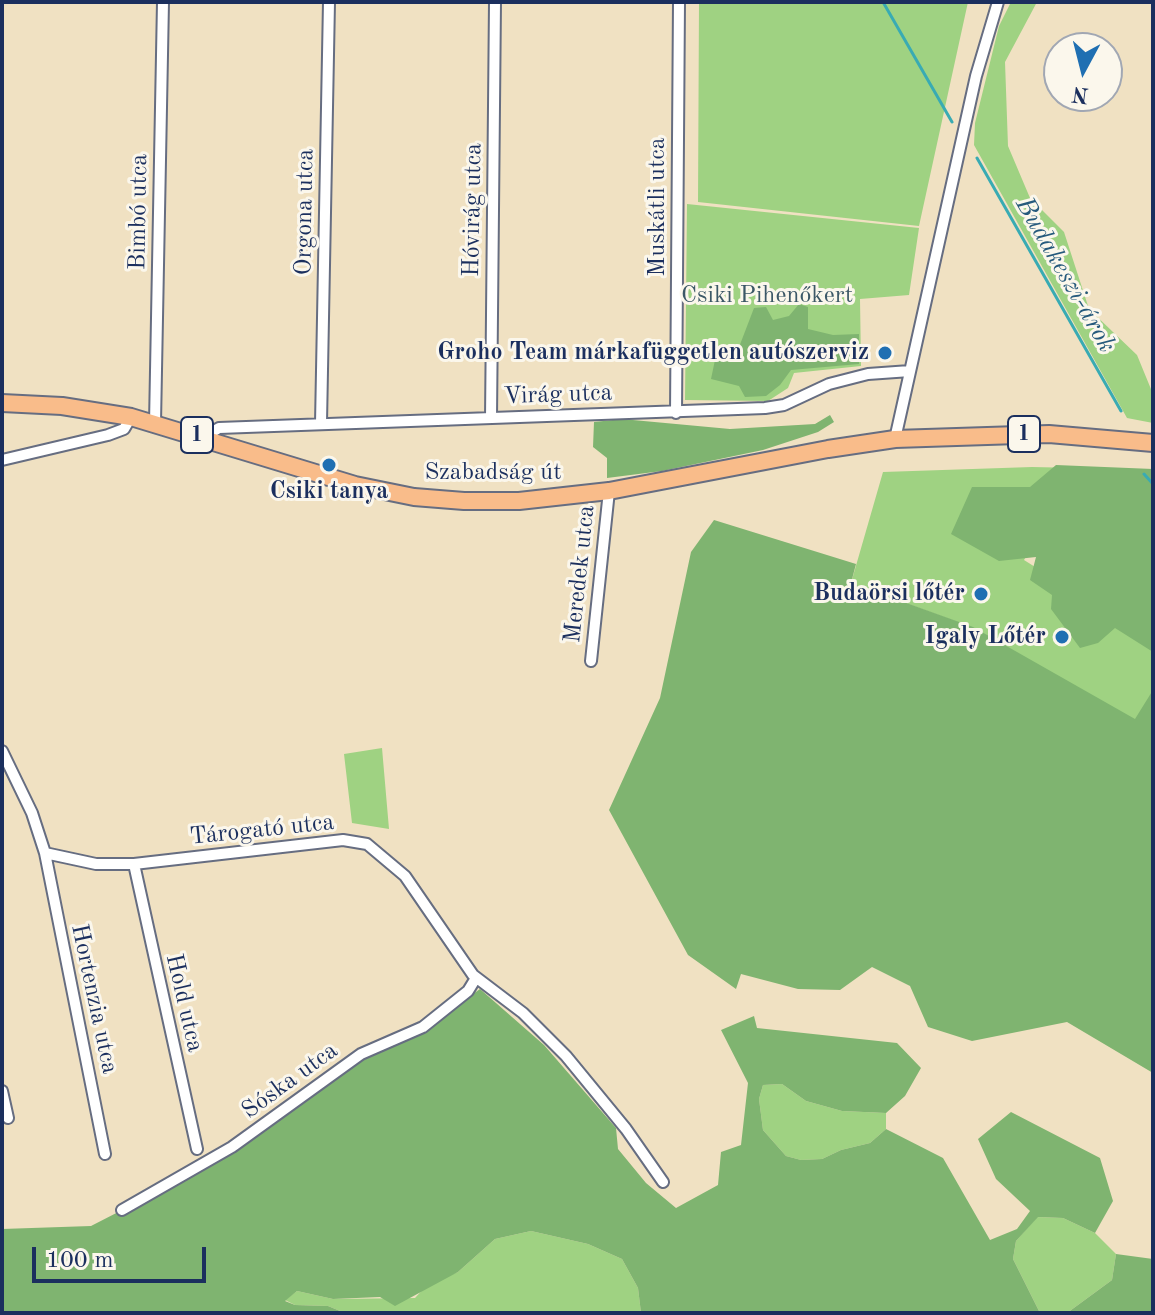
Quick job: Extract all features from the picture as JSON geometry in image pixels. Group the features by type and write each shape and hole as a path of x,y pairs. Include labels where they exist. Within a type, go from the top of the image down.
{"main road":[{"name":"Szabadság út","path":"2,403 62,406 131,417 355,485 414,497 514,501 609,491 895,439 1033,434 1153,443"}],"street":[{"name":"Bimbó utca","path":"155,423 163,2"},
{"name":"Orgona utca","path":"321,423 329,2"},
{"name":"Hóvirág utca","path":"491,418 495,2"},
{"name":"Muskátli utca","path":"676,413 679,2"},
{"path":"895,439 976,76 998,2"},
{"name":"Virág utca","path":"204,437 219,428 676,413 784,405 829,384 868,374 910,371"},
{"path":"2,460 108,435 124,429 131,417"},
{"name":"Meredek utca","path":"591,661 609,491"},
{"name":"Hortenzia utca","path":"2,751 32,813 45,853 105,1154"},
{"name":"Tárogató utca","path":"45,853 96,864 134,864 343,840 367,844 405,876 476,978 523,1013 566,1056 626,1129 663,1182"},
{"name":"Hold utca","path":"134,864 197,1149"},
{"name":"Sóska utca","path":"122,1210 232,1147 361,1054 423,1027 468,991 476,978"},
{"path":"2,1091 8,1118"}],"green space":[{"path":"699,2 968,2 919,226 698,202"},
{"path":"1011,2 1037,2 1005,62 1008,146 1030,198 1064,232 1089,309 1137,355 1153,394 1153,423 1127,418 974,145 975,123 999,26"},
{"name":"Csiki Pihenőkert","path":"687,204 919,228 909,295 860,299 861,366 794,373 788,388 768,401 685,400"},
{"path":"799,304 808,307 808,329 833,335 859,334 859,364 791,370 780,385 766,396 745,397 739,386 711,379 715,360 736,355 754,308 766,307 773,320 789,316"},
{"path":"830,415 834,422 818,432 763,450 662,471 607,478 607,458 593,447 594,422 622,419 730,429 815,424"},
{"path":"1056,465 1153,469 1153,652 1115,628 1098,643 1080,648 1051,609 1052,595 1030,580 1036,557 999,561 951,534 972,487 1030,487"},
{"name":"Budaörsi lőtér","path":"1079,468 1024,560 1153,641 1153,717 1136,745 960,623 851,583 883,472"},
{"path":"714,520 856,564 851,583 973,627 1135,719 1153,690 1153,1073 1067,1022 972,1041 928,1027 910,986 872,967 840,990 798,989 741,974 736,989 688,955 609,810 660,698 691,552"},
{"path":"382,748 389,829 352,823 344,754"},
{"path":"480,989 544,1045 616,1128 618,1149 646,1183 676,1208 718,1185 721,1152 741,1145 748,1083 721,1030 754,1016 757,1028 897,1043 921,1068 905,1096 886,1113 842,1111 806,1101 782,1084 763,1085 759,1099 763,1130 786,1156 801,1160 822,1159 841,1150 870,1143 886,1129 943,1158 990,1240 1017,1229 1030,1211 996,1179 978,1139 1011,1112 1100,1158 1113,1201 1095,1233 1063,1218 1038,1217 1016,1241 1013,1259 1040,1313 641,1313 638,1288 622,1259 588,1244 531,1231 495,1239 458,1272 395,1306 380,1297 333,1299 297,1291 285,1301 295,1305 328,1306 345,1313 2,1313 2,1229 91,1226 206,1167 373,1052 415,1036"},
{"path":"782,1084 806,1101 842,1111 886,1113 886,1129 870,1143 841,1150 822,1159 801,1160 786,1156 763,1130 759,1099 763,1085"},
{"path":"1037,1217 1063,1218 1095,1233 1116,1254 1112,1280 1067,1313 1040,1313 1013,1259 1016,1241"},
{"path":"531,1231 588,1244 622,1259 638,1288 641,1313 345,1313 328,1306 295,1305 285,1300 297,1291 333,1299 415,1298 427,1285 458,1272 495,1239"},
{"path":"1116,1254 1153,1259 1153,1313 1067,1313 1112,1280"}],"waterway":[{"name":"Budakeszi-árok","path":"883,2 952,122"},
{"name":"Budakeszi-árok","path":"977,158 1121,411"},
{"name":"Budakeszi-árok","path":"1144,474 1153,484"}],"place":[{"name":"Groho Team márkafüggetlen autószerviz","path":"885,353"},
{"name":"Csiki tanya","path":"329,465"},
{"name":"Budaörsi lőtér","path":"981,594"},
{"name":"Igaly Lőtér","path":"1062,637"}]}
